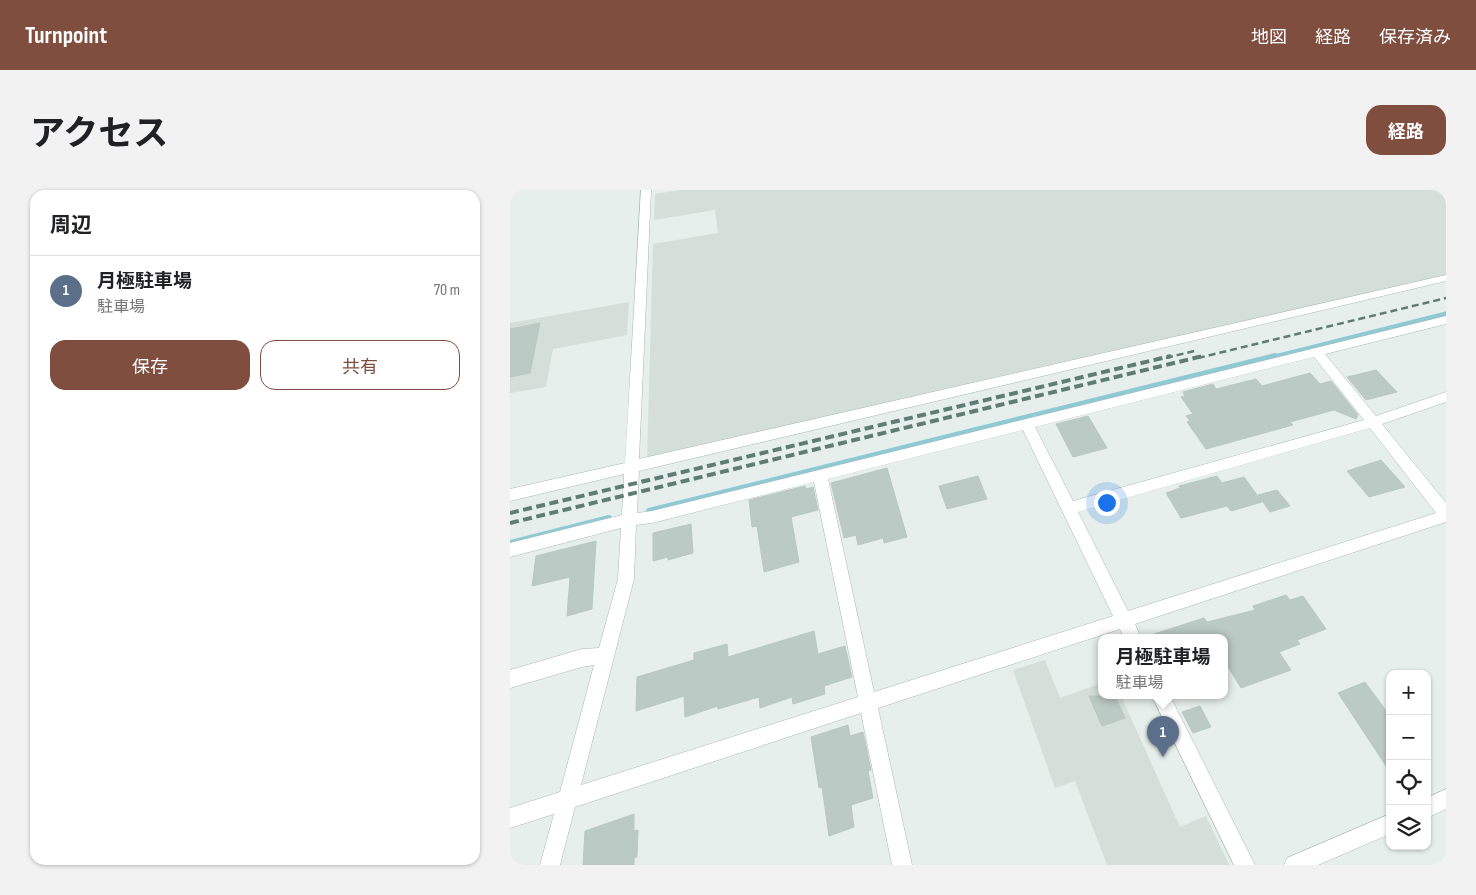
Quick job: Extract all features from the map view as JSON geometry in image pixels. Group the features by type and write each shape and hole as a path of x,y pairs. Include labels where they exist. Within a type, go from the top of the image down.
{"street":[{"path":"550,865 626,579 646,190"},
{"path":"510,495 1446,278"},
{"path":"510,550 629,520 652,518 1446,320"},
{"path":"510,818 1446,515 1317,352"},
{"path":"1069,508 1374,422 1446,397"},
{"path":"1027,424 1131,634"},
{"path":"820,476 902,865"},
{"path":"510,678 582,658 606,656"},
{"path":"1162,699 1245,865"},
{"path":"1431,806 1446,800"},
{"path":"1294,865 1386,826"}],"shaded area":[{"path":"680,190 1446,190 1446,275 647,460 653,244 718,233 715,210 654,220 655,194"},
{"path":"629,302 627,335 553,349 546,387 510,393 510,323"},
{"path":"1045,660 1060,698 1098,684 1098,699 1122,699 1180,827 1206,816 1229,865 1107,865 1075,781 1055,788 1013,670"}],"building":[{"path":"540,323 530,373 510,377 510,329"},
{"path":"1376,370 1397,392 1366,400 1347,377"},
{"path":"1310,373 1320,384 1331,381 1358,415 1356,419 1334,410 1290,422 1293,425 1206,449 1187,422 1190,421 1186,416 1193,414 1181,397 1185,396 1183,392 1213,384 1216,389 1256,379 1262,386"},
{"path":"1088,416 1107,448 1073,457 1056,424"},
{"path":"1381,460 1405,487 1369,497 1347,471"},
{"path":"887,468 907,537 884,543 883,538 858,545 856,535 844,538 831,483"},
{"path":"978,476 987,499 947,509 939,486"},
{"path":"1217,476 1222,483 1244,477 1262,502 1231,511 1227,506 1181,518 1166,493 1180,488 1179,486"},
{"path":"805,486 806,489 813,487 818,510 791,517 799,562 764,572 757,526 752,527 749,500"},
{"path":"1277,490 1290,506 1270,512 1258,495"},
{"path":"691,524 693,553 668,560 668,557 653,561 653,533"},
{"path":"596,541 592,609 567,616 570,577 532,586 536,556"},
{"path":"1286,595 1290,600 1303,596 1326,629 1297,640 1300,644 1279,652 1291,670 1241,688 1228,667 1228,634 1154,634 1204,618 1207,622 1255,610 1253,606"},
{"path":"814,631 818,654 845,646 852,677 824,686 825,694 793,704 792,697 760,708 759,697 718,709 718,706 685,717 684,696 636,711 637,677 694,660 694,653 727,644 728,657"},
{"path":"1365,682 1386,711 1386,766 1338,693"},
{"path":"1089,696 1098,696 1098,699 1116,699 1125,718 1102,726"},
{"path":"1200,706 1211,727 1193,733 1182,712"},
{"path":"848,725 850,736 863,732 871,770 868,771 873,798 851,805 854,827 829,836 822,787 819,788 811,737"},
{"path":"634,814 634,831 638,830 637,857 634,858 634,865 583,865 585,831"}],"waterway":[{"path":"1270,358 1446,314"},
{"path":"649,511 1275,356"},
{"path":"510,543 609,518"}],"railway":[{"path":"1198,358 1446,298"},
{"path":"1166,358 1198,350"},
{"path":"510,513 1171,356"},
{"path":"510,523 1203,356"}],"place":[{"name":"月極駐車場","path":"1163,757"}]}
